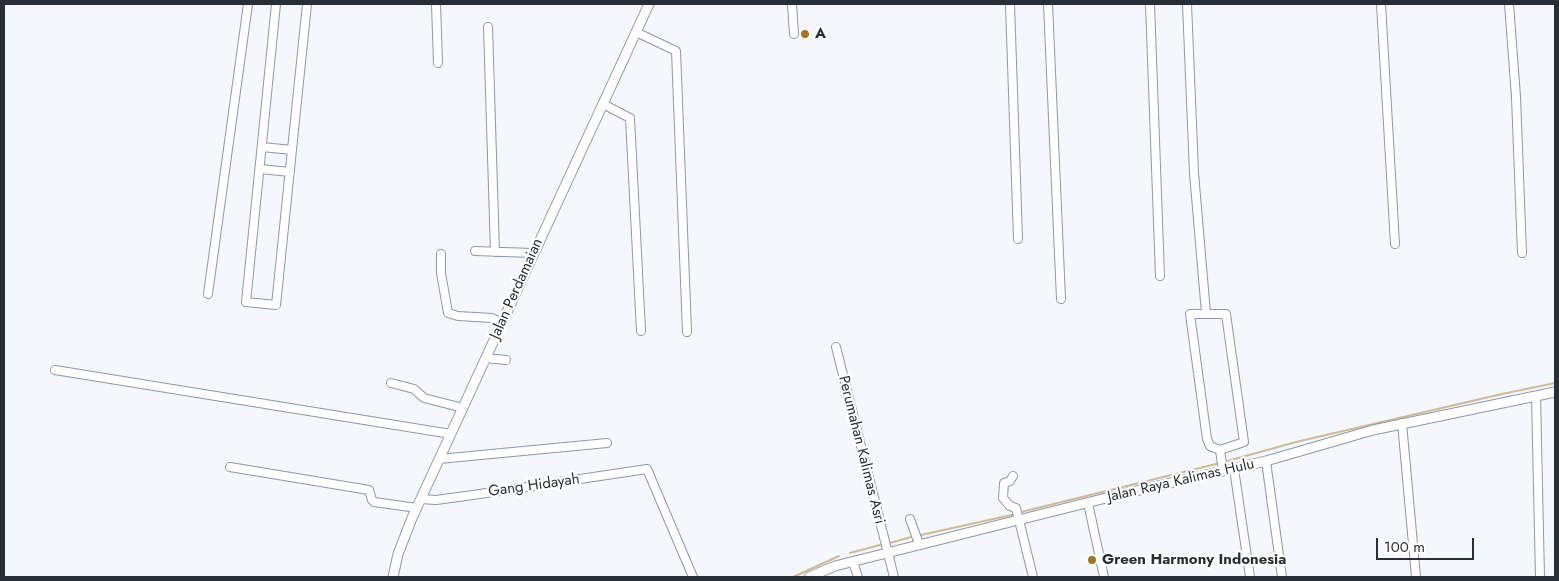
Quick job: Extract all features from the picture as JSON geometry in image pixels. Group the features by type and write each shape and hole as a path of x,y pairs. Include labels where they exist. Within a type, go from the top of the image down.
{"street":[{"path":"208,294 248,4"},
{"path":"276,4 246,302 276,305 306,4"},
{"path":"436,4 438,63"},
{"name":"Jalan Perdamaian","path":"393,577 398,554 450,434 649,4"},
{"path":"792,4 794,34"},
{"path":"1010,4 1018,239"},
{"path":"1048,4 1061,299"},
{"path":"1150,4 1160,276"},
{"path":"1187,4 1194,173 1206,313"},
{"path":"1381,4 1396,244"},
{"path":"1509,4 1516,97 1522,253"},
{"path":"488,27 494,252"},
{"path":"636,32 676,51 688,332"},
{"path":"603,104 630,118 641,331"},
{"path":"262,147 292,150"},
{"path":"260,169 290,172"},
{"path":"474,251 533,254"},
{"path":"441,254 441,273 448,313 458,316 492,318 502,323"},
{"path":"1190,314 1226,314 1244,442 1220,450 1212,448 1207,439 1190,314"},
{"name":"Perumahan Kalimas Asri","path":"836,346 894,577"},
{"path":"486,358 506,360"},
{"path":"55,370 450,434"},
{"path":"391,383 414,389 424,398 463,408"},
{"name":"Jalan Raya Kalimas Hulu","path":"809,577 820,575 835,566 1018,515 1088,503 1222,465 1234,469 1402,424 1555,392"},
{"path":"1536,396 1540,577"},
{"path":"1402,424 1416,577"},
{"path":"439,459 607,442"},
{"path":"1220,450 1222,465"},
{"path":"1266,461 1282,577"},
{"name":"Gang Hidayah","path":"230,467 369,490 374,502 419,504 647,469 693,577"},
{"path":"1234,469 1250,577"},
{"path":"1013,476 1010,481 1004,484 1003,498 1010,506 1016,508 1033,577"},
{"path":"1088,503 1104,577"},
{"path":"910,519 919,544"},
{"path":"853,562 858,577"}],"waterway":[{"path":"1224,462 1296,442 1555,383"},
{"path":"1021,512 1220,463"},
{"path":"921,535 1016,514"},
{"path":"890,543 911,537"},
{"path":"850,553 880,545"},
{"path":"793,577 839,556"}],"place":[{"name":"A","path":"805,34"},
{"name":"Green Harmony Indonesia","path":"1092,560"}]}
